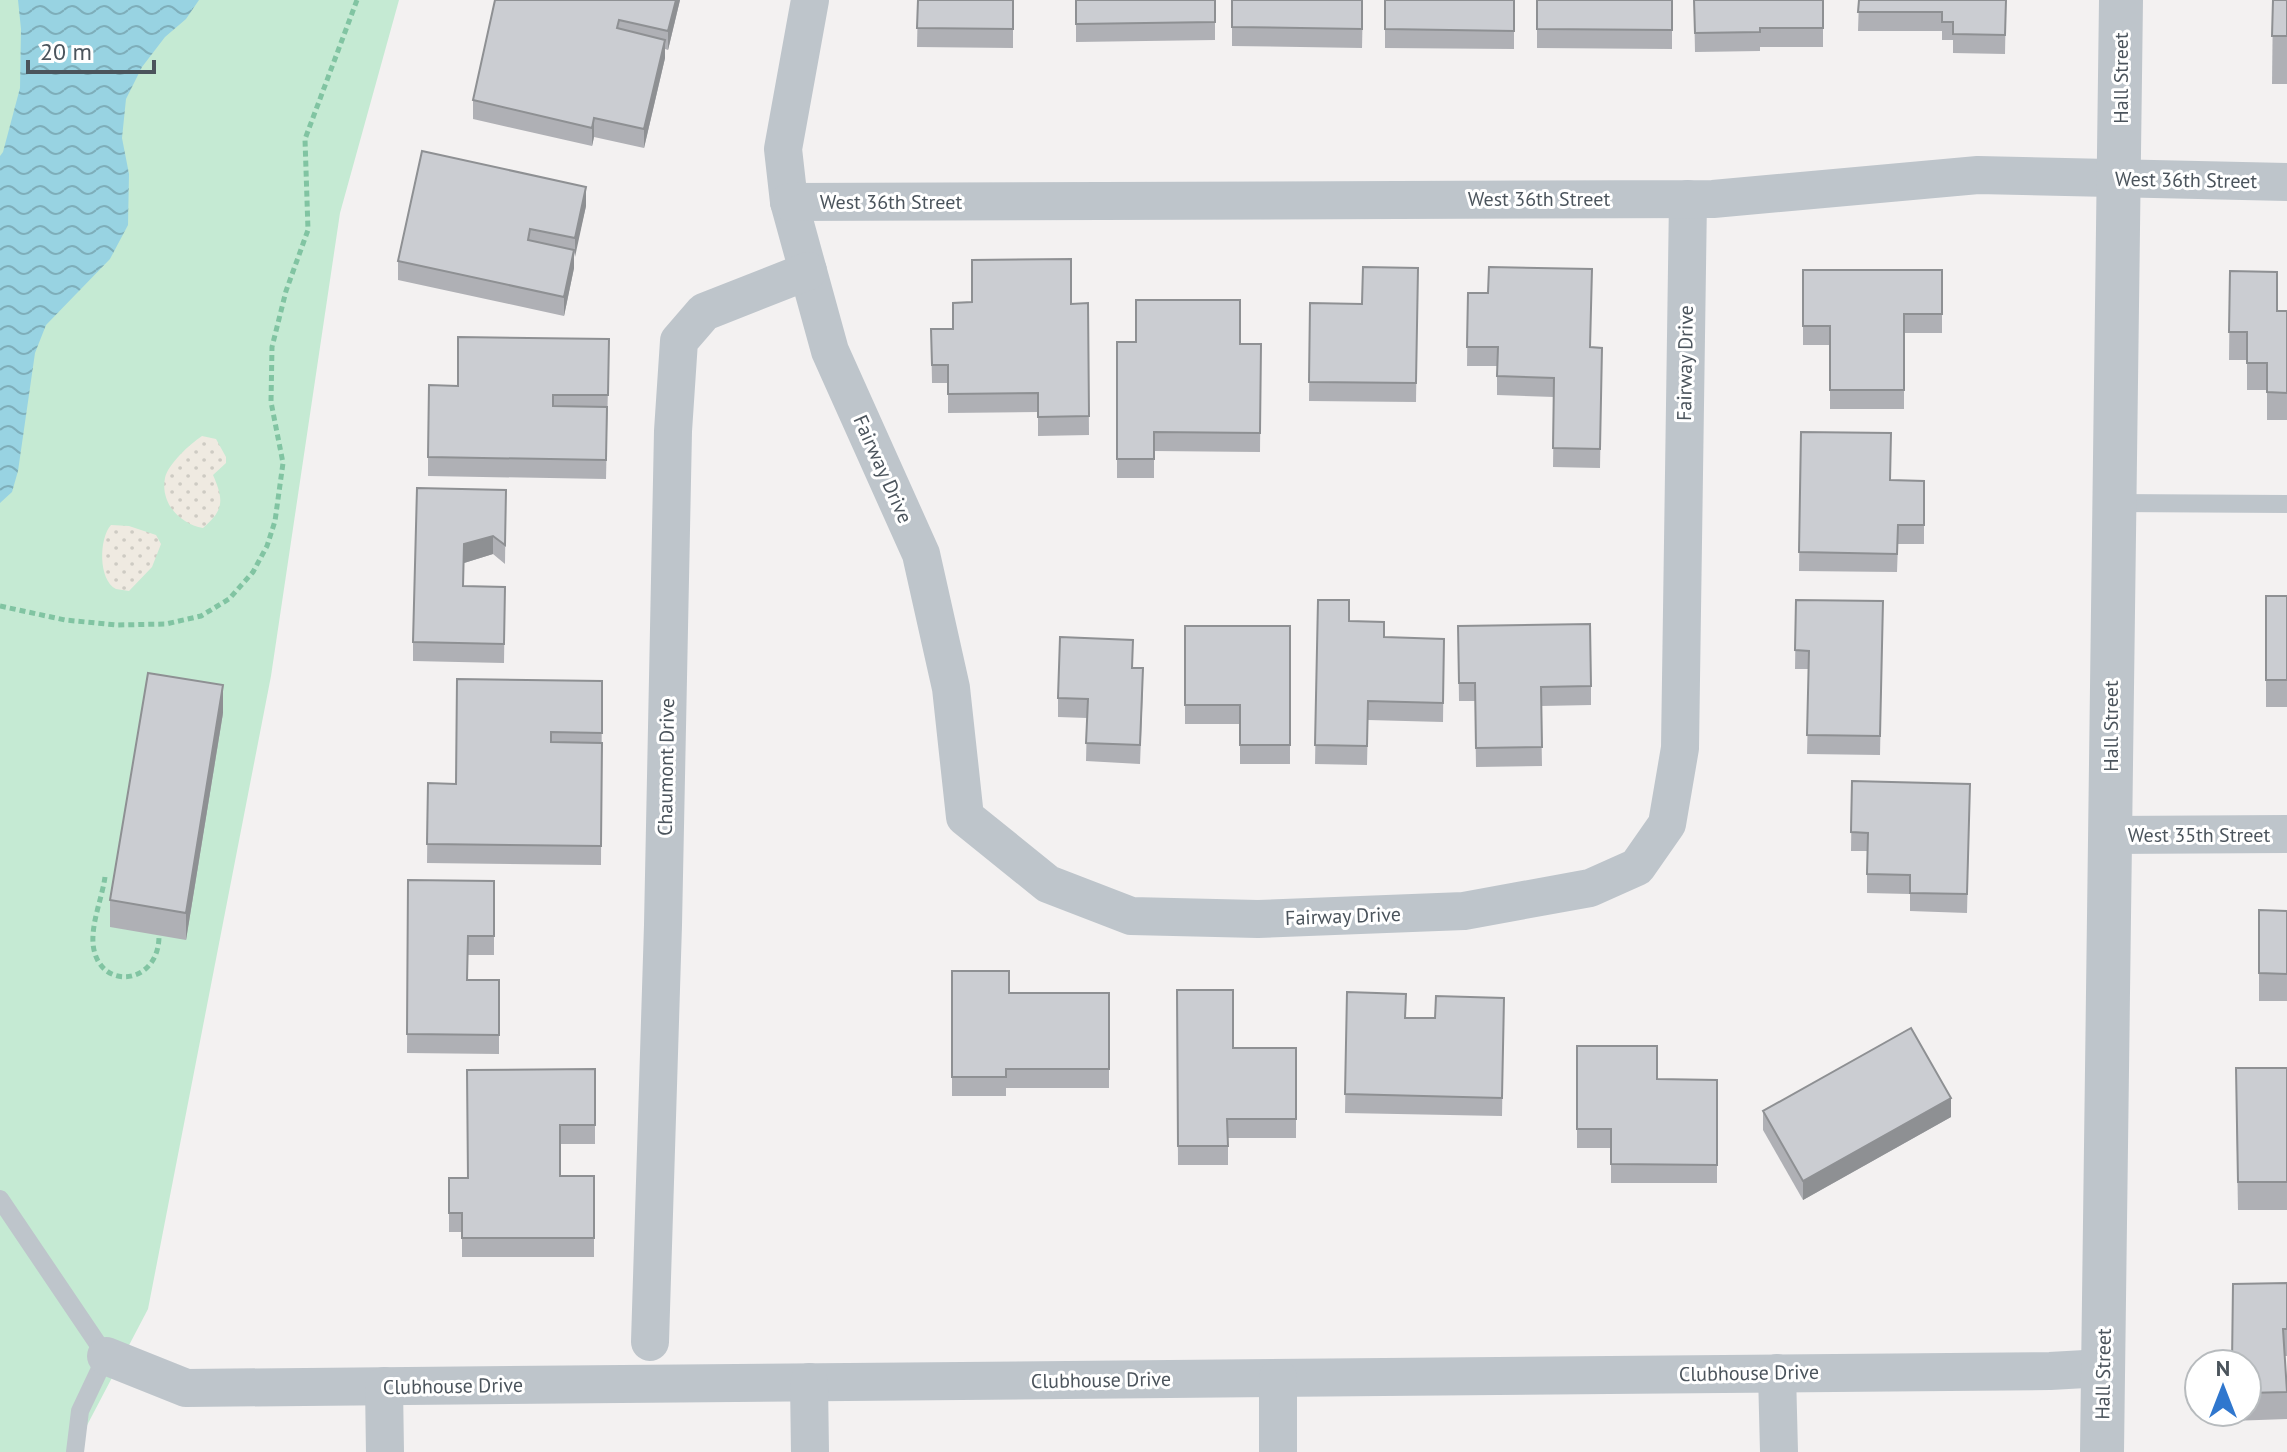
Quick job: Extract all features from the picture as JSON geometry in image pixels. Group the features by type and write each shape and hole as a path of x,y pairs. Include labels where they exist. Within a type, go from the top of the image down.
{"street":[{"path":"789,202 783,149 810,0"},
{"name":"Hall Street","path":"2102,1452 2121,0"},
{"name":"West 36th Street","path":"789,202 1713,199 1978,175 2287,182"},
{"name":"Fairway Drive","path":"789,202 830,351 921,554 951,688 965,817 1048,884 1131,916 1258,919 1464,911 1590,888 1637,867 1667,824 1680,748 1688,199"},
{"name":"Chaumont Drive","path":"650,1342 663,925 673,431 679,341 704,312 808,271"},
{"name":"West 35th Street","path":"2110,835 2287,834"},
{"name":"Clubhouse Drive","path":"106,1356 186,1388 2050,1371 2103,1368"},
{"path":"1777,1373 1779,1452"},
{"path":"1278,1378 1278,1452"},
{"path":"809,1382 810,1452"},
{"path":"384,1386 385,1452"}],"lane":[{"path":"2113,503 2287,504"},
{"path":"0,1199 106,1356 80,1411 75,1452"}],"path":[{"path":"0,606 78,621 117,625 166,624 201,616 229,599 253,572 267,546 275,521 283,463 271,402 272,347 286,291 308,230 305,139 357,0"},
{"path":"105,877 93,938 99,962 108,972 124,977 141,975 152,966 159,936"}],"green space":[{"path":"0,0 399,0 340,213 271,676 148,1309 73,1452 0,1452"}],"sand":[{"path":"202,436 216,439 226,457 226,463 213,475 220,504 215,516 203,528 187,522 174,511 164,487 170,467"},
{"path":"111,525 129,526 156,535 161,544 152,567 129,591 116,589 110,584 103,568 104,539"}],"water":[{"path":"18,0 199,0 186,19 165,37 142,67 126,99 122,138 129,174 128,225 110,259 46,325 35,353 18,471 12,492 0,503 0,156 20,88"}],"building":[{"path":"495,0 676,0 668,31 619,20 617,28 665,40 644,129 594,118 592,128 473,100"},
{"path":"918,0 1013,0 1013,29 917,28"},
{"path":"1076,0 1215,0 1215,22 1076,24"},
{"path":"1232,0 1362,0 1362,29 1232,27"},
{"path":"1385,0 1514,0 1514,31 1385,29"},
{"path":"1537,0 1672,0 1672,30 1537,29"},
{"path":"1694,0 1823,0 1823,28 1760,28 1760,32 1695,33"},
{"path":"1859,0 2006,0 2005,35 1953,34 1953,22 1942,22 1942,12 1858,12"},
{"path":"2273,0 2287,0 2287,36 2272,36"},
{"path":"422,151 586,187 575,238 530,229 528,240 574,250 564,297 398,261"},
{"path":"1071,259 1071,304 1088,303 1089,416 1038,417 1038,393 948,394 948,365 932,365 931,329 953,329 953,303 972,302 972,260"},
{"path":"1363,267 1418,268 1416,383 1309,382 1310,303 1362,304"},
{"path":"1489,267 1592,269 1590,347 1602,348 1600,449 1553,448 1554,378 1497,376 1498,347 1467,347 1468,293 1488,293"},
{"path":"1803,270 1942,270 1942,314 1904,314 1904,390 1830,390 1830,326 1803,326"},
{"path":"2230,271 2277,272 2277,311 2287,311 2287,393 2267,392 2267,363 2247,363 2247,332 2229,332"},
{"path":"1136,300 1240,300 1240,344 1261,344 1260,433 1154,432 1154,459 1117,459 1117,342 1136,342"},
{"path":"458,337 609,339 608,395 553,395 553,406 607,407 606,460 428,457 429,385 458,386"},
{"path":"1801,432 1891,433 1890,480 1924,481 1924,525 1898,525 1897,554 1799,552"},
{"path":"417,488 506,490 505,545 493,536 464,544 463,586 505,587 504,644 413,642"},
{"path":"2266,596 2287,596 2287,680 2266,680"},
{"path":"1318,600 1349,600 1349,621 1384,622 1384,637 1444,639 1443,703 1368,701 1367,746 1315,745"},
{"path":"1796,600 1883,601 1880,736 1807,735 1809,651 1795,650"},
{"path":"1590,624 1591,686 1541,687 1542,747 1476,748 1475,683 1459,683 1458,626"},
{"path":"1185,626 1290,626 1290,745 1240,745 1240,705 1185,705"},
{"path":"1060,637 1133,640 1132,668 1143,668 1140,745 1086,743 1088,699 1058,698"},
{"path":"148,673 223,685 186,913 110,900"},
{"path":"457,679 602,681 602,733 551,732 551,742 602,743 601,846 427,844 428,783 456,784"},
{"path":"1852,781 1970,784 1967,894 1910,893 1910,875 1867,874 1868,833 1851,832"},
{"path":"408,880 494,881 494,936 468,936 467,980 499,980 499,1035 407,1034"},
{"path":"2259,910 2287,911 2287,974 2259,973"},
{"path":"952,971 1009,971 1009,993 1109,993 1109,1069 1006,1069 1006,1077 952,1077"},
{"path":"1177,990 1233,990 1233,1048 1296,1048 1296,1119 1227,1119 1228,1146 1178,1146"},
{"path":"1347,992 1406,994 1405,1018 1435,1018 1436,996 1504,998 1502,1098 1345,1094"},
{"path":"1911,1028 1951,1098 1803,1181 1763,1111"},
{"path":"1577,1046 1657,1046 1657,1079 1717,1080 1717,1165 1611,1164 1611,1129 1577,1129"},
{"path":"2236,1068 2287,1068 2287,1182 2238,1182"},
{"path":"595,1069 595,1125 560,1125 560,1176 594,1176 594,1238 462,1238 462,1213 449,1213 449,1178 468,1178 467,1070"},
{"path":"2287,1283 2287,1329 2283,1329 2287,1392 2263,1393 2263,1348 2232,1348 2233,1284"}]}
